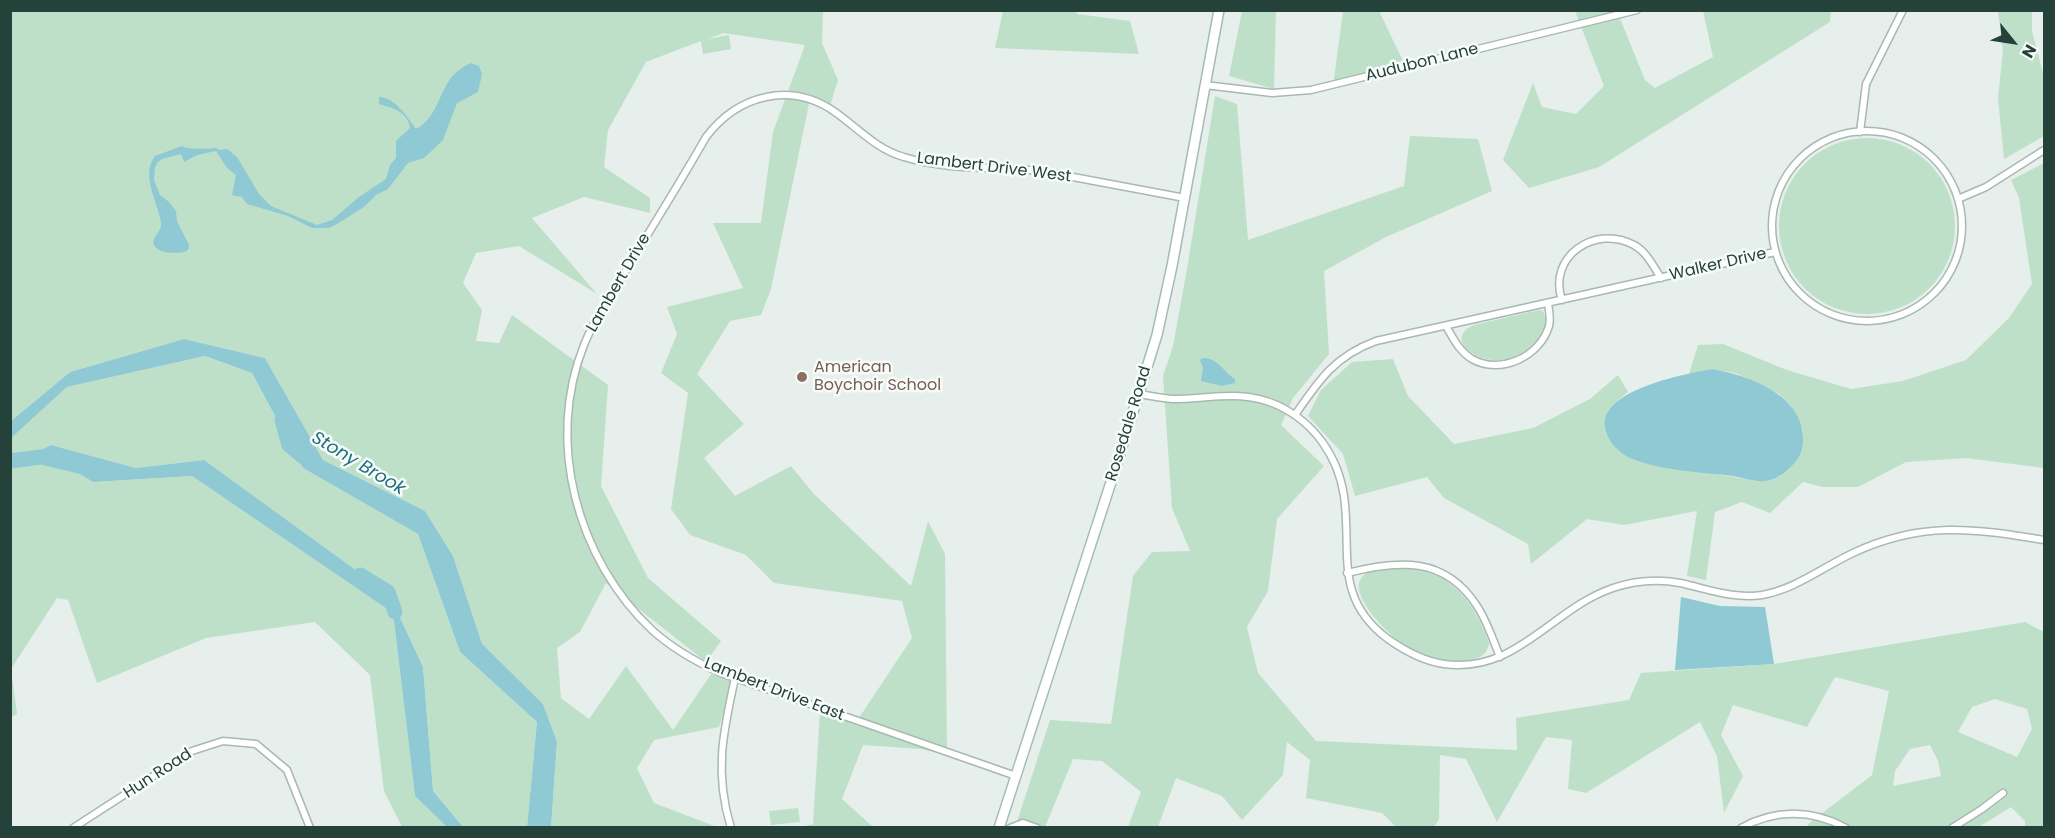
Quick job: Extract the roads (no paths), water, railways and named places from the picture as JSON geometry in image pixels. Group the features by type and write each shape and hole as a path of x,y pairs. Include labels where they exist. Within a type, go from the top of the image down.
{"street":[{"name":"Rosedale Road","path":"1004,827 1016,776 1139,394 1163,309 1219,10"},
{"name":"Audubon Lane","path":"1205,85 1272,93 1311,90 1637,10"},
{"path":"1860,132 1866,84 1903,10"},
{"name":"Lambert Drive West","path":"698,151 714,127 734,109 758,98 792,96 813,100 824,105 875,144 904,157 950,167 1041,171 1185,198"},
{"path":"1860,132 1887,134 1907,141 1924,151 1943,170 1958,199 1962,227 1952,268 1927,299 1908,311 1888,318 1861,321 1846,319 1818,308 1795,289 1775,252 1772,232 1773,212 1781,185 1804,155 1816,146 1842,135 1860,132"},
{"path":"1958,199 1986,187 2044,150"},
{"name":"Lambert Drive","path":"567,425 576,370 594,323 698,151"},
{"name":"Walker Drive","path":"1562,300 1559,280 1564,262 1579,248 1600,239 1624,241 1633,245 1649,258 1660,278"},
{"name":"Walker Drive","path":"1295,415 1324,375 1348,354 1376,341 1775,252"},
{"path":"1446,326 1458,347 1472,359 1491,365 1514,362 1533,352 1545,335 1550,319 1548,303"},
{"path":"1139,394 1174,399 1245,396 1274,404 1295,415 1320,439 1333,459 1342,482 1345,498 1347,573 1355,599 1384,636 1425,660 1454,665 1500,657 1522,645 1586,601 1629,584 1662,581 1728,595 1760,595 1791,587 1850,554 1879,542 1909,534 1934,530 1976,529 2044,540"},
{"name":"Lambert Drive East","path":"567,425 568,458 578,508 588,536 610,579 639,617 669,644 703,665 735,678 1016,776"},
{"path":"1347,573 1373,566 1407,563 1434,570 1445,576 1458,584 1477,606 1500,657"},
{"path":"731,828 722,789 720,760 723,731 735,678"},
{"name":"Hun Road","path":"73,828 192,751 223,741 256,744 287,770 310,828"},
{"path":"1952,828 2003,793"},
{"path":"1741,828 1764,817 1793,813 1823,817 1846,828"},
{"path":"1004,827 1023,823 1037,828"}],"water":[{"path":"471,63 479,66 482,74 478,92 457,103 443,140 424,158 408,163 388,189 376,195 364,207 337,224 329,228 312,228 288,216 247,204 242,197 232,195 236,175 227,168 216,151 197,155 184,162 181,154 158,162 155,167 154,180 160,195 176,211 177,221 189,245 188,250 170,253 154,245 153,242 161,223 151,189 149,172 155,156 182,146 193,149 227,149 237,157 259,194 271,206 317,225 332,220 359,197 386,179 390,165 396,158 396,141 410,128 403,114 379,104 379,97 390,100 404,113 415,128 418,128 432,113 452,77"},
{"path":"184,339 265,358 323,460 425,511 453,556 482,644 543,704 557,742 551,827 527,827 537,722 460,652 418,534 303,468 252,373 205,356 67,387 11,438 11,421 70,372"},
{"path":"1203,358 1217,363 1235,379 1235,383 1222,386 1201,381 1203,368 1200,360"},
{"path":"1712,369 1756,382 1783,398 1793,409 1800,422 1803,437 1802,448 1796,461 1781,475 1773,479 1757,481 1655,466 1626,456 1610,440 1606,432 1605,418 1613,406 1626,395 1663,380"},
{"path":"51,445 136,468 204,460 389,594 423,667 433,791 463,827 447,827 415,796 393,613 192,476 93,482 50,456 11,465 11,460 27,457"},
{"path":"1681,597 1720,606 1765,607 1774,664 1675,670"}],"waterway":[{"name":"Stony Brook","path":"282,420 289,445 306,459"},
{"name":"Stony Brook","path":"10,461 41,457 79,466"},
{"name":"Stony Brook","path":"360,575 388,592 395,612"}],"place":[{"name":"American Boychoir School","path":"802,377"}]}
